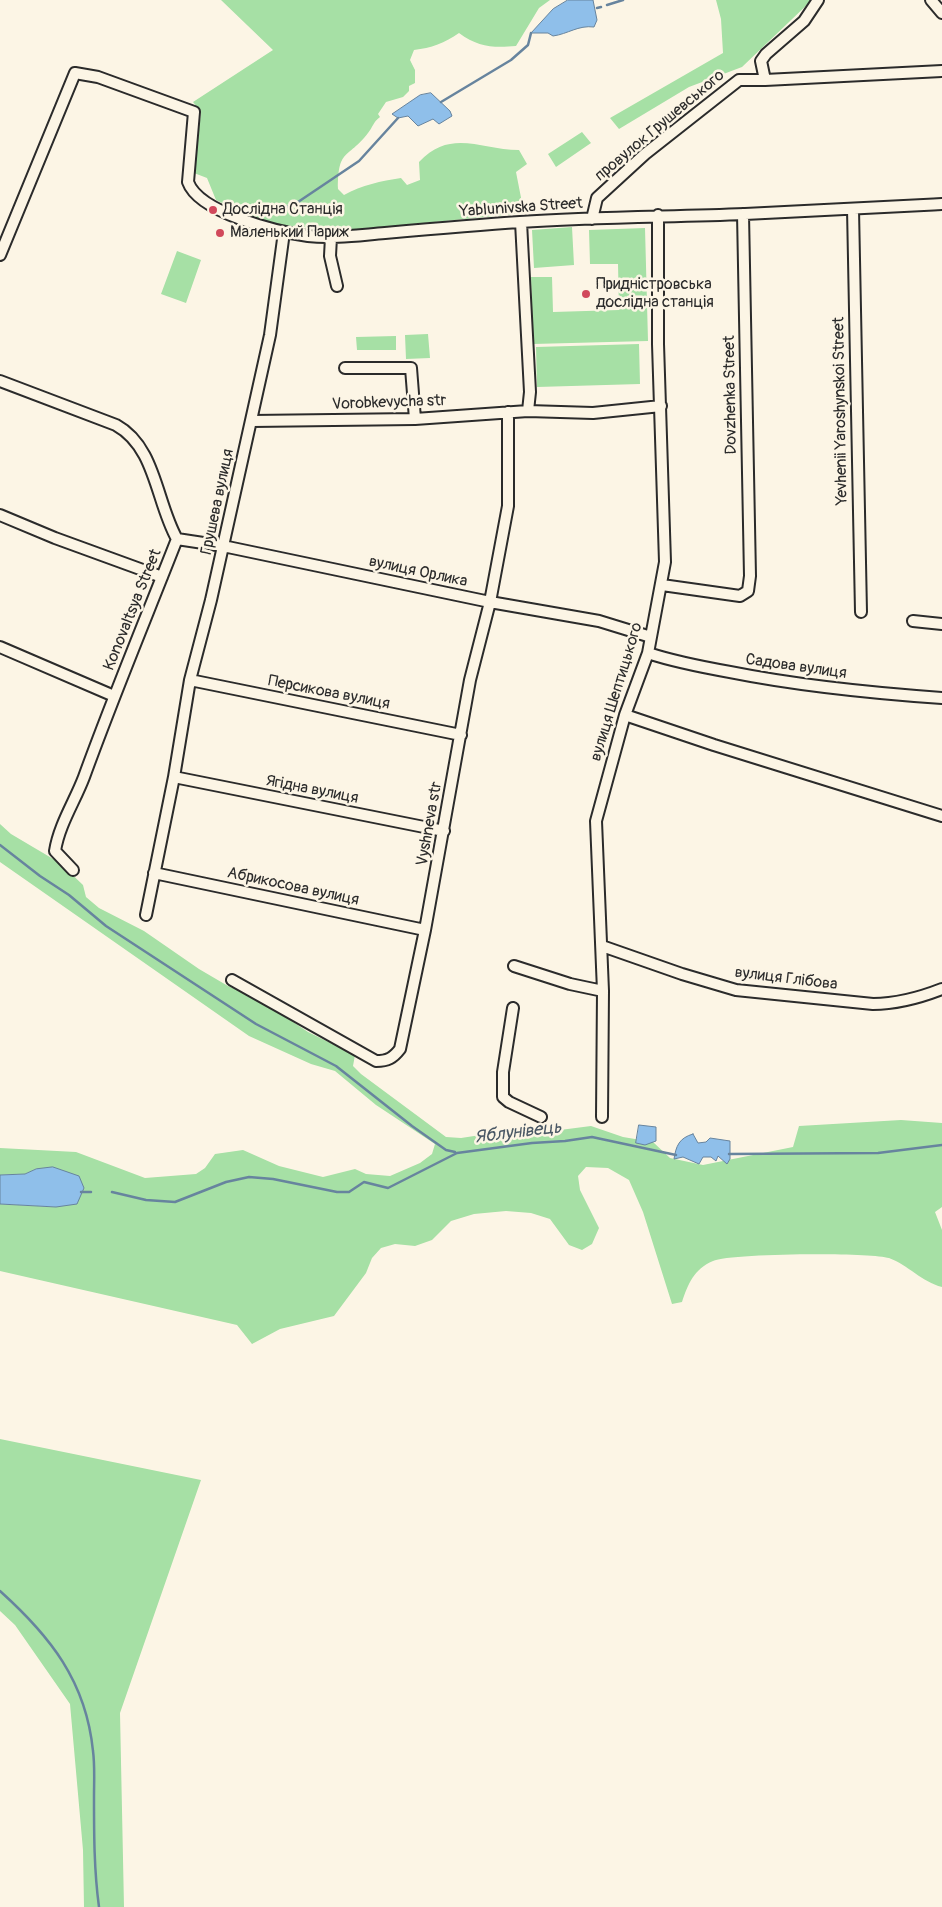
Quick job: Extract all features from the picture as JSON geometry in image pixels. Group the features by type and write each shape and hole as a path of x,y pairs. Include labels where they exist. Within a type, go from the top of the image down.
{"street":[{"path":"765,80 761,61 804,21 818,0"},
{"path":"931,0 942,13"},
{"name":"провулок Грушевського","path":"592,218 597,198 645,154 739,80 942,71"},
{"name":"Yablunivska Street","path":"0,255 75,73 98,77 194,112 188,182 190,189 206,203 250,222 284,232 331,237 592,218 743,214 942,204"},
{"name":"Yevhenii Yaroshynskoi Street","path":"853,209 861,612"},
{"name":"Dovzhenka Street","path":"662,585 740,596 748,591 750,576 743,214"},
{"name":"вулиця Шептицького","path":"602,1117 603,991 596,821 625,715 648,652 665,562 658,344 658,215"},
{"path":"521,222 530,392 528,411"},
{"name":"Грушева вулиця","path":"146,915 174,777 190,680 224,546 270,335 284,232"},
{"path":"331,237 330,256 337,286"},
{"path":"345,368 411,368 415,419"},
{"name":"Konovaltsya Street","path":"0,381 116,425 133,436 145,456 166,520 177,539 114,696 75,801 57,837 55,851 73,870"},
{"name":"Vorobkevycha str","path":"252,422 415,419 528,411 593,413 661,406"},
{"name":"Vyshneva str","path":"232,980 376,1061 386,1061 393,1057 400,1048 444,831 470,680 490,602 508,506 508,412"},
{"path":"0,516 162,577"},
{"name":"вулиця Орлика","path":"177,539 224,546 490,602 599,622 651,637"},
{"path":"913,621 942,624"},
{"path":"0,647 114,696"},
{"name":"Садова вулиця","path":"648,652 672,661 767,680 880,694 942,698"},
{"name":"Персикова вулиця","path":"190,680 462,735"},
{"path":"625,715 714,746 942,816"},
{"name":"Ягідна вулиця","path":"174,777 444,831"},
{"name":"Абрикосова вулиця","path":"154,873 425,930"},
{"name":"вулиця Глібова","path":"602,946 682,974 736,990 883,1004 918,998 942,990"},
{"path":"514,966 570,984 603,991"},
{"path":"513,1008 503,1072 503,1097 509,1102 540,1117"}],"green space":[{"path":"221,0 550,0 539,8 516,46 486,46 459,33 438,44 414,50 410,60 415,70 415,83 409,86 409,91 403,97 386,102 378,114 380,117 370,131 342,160 338,176 338,189 344,195 365,186 401,178 407,185 420,180 419,162 431,152 443,146 467,143 519,150 527,164 516,172 524,213 316,234 253,218 216,200 207,178 194,173 201,112 193,102 273,50"},
{"path":"716,0 812,0 742,67 689,87 619,129 610,118 723,53 721,19"},
{"path":"582,132 591,143 556,167 548,154"},
{"path":"572,227 574,265 534,268 532,230"},
{"path":"645,228 648,341 533,344 531,277 552,277 553,312 619,310 618,264 590,264 589,230"},
{"path":"177,251 201,260 186,303 161,294"},
{"path":"428,334 430,358 406,359 405,335"},
{"path":"396,336 396,350 357,350 356,337"},
{"path":"639,344 640,384 537,387 536,347"},
{"path":"0,824 11,834 60,863 83,885 86,897 99,908 144,931 199,969 228,986 259,999 308,1032 355,1055 353,1066 361,1074 446,1137 461,1138 540,1126 560,1130 591,1126 623,1137 653,1142 670,1158 703,1165 793,1147 799,1126 901,1120 942,1123 942,1207 935,1212 942,1230 942,1287 935,1285 896,1261 877,1256 800,1254 745,1256 724,1258 706,1264 696,1273 682,1302 672,1304 643,1212 629,1180 608,1168 586,1167 578,1176 580,1190 599,1228 592,1244 582,1250 569,1245 550,1219 531,1213 506,1211 474,1214 451,1221 432,1240 415,1246 395,1244 381,1248 372,1258 366,1273 334,1316 280,1329 252,1344 237,1325 0,1271 0,1204 56,1207 36,1169 25,1174 0,1175 0,1148 76,1152 145,1178 196,1174 205,1168 215,1154 243,1150 279,1166 323,1177 355,1169 366,1174 390,1176 420,1163 432,1154 435,1144 376,1105 335,1071 311,1064 249,1036 0,862"},
{"path":"0,1439 201,1480 120,1713 124,1907 84,1907 83,1850 70,1704 15,1625 0,1611"}],"water":[{"path":"568,0 593,0 597,20 594,27 578,28 553,36 548,33 531,33 553,9"},
{"path":"431,93 450,111 452,116 439,124 433,119 418,126 408,116 398,118 392,114 420,95"},
{"path":"639,1125 656,1127 656,1141 645,1145 636,1143"},
{"path":"693,1134 698,1143 706,1142 710,1138 730,1141 730,1159 727,1164 718,1156 716,1161 711,1157 703,1157 699,1164 683,1157 674,1159 681,1140"},
{"path":"53,1167 79,1176 84,1188 77,1204 56,1207 0,1204 0,1175 25,1174 36,1169"}],"waterway":[{"path":"607,5 623,0"},
{"path":"597,8 601,7"},
{"path":"441,102 511,60 528,45 531,33"},
{"path":"276,212 298,202 359,161 398,118"},
{"path":"0,845 40,876 69,895 106,926 256,1024 336,1066 412,1126 446,1150 455,1152"},
{"name":"Яблунівець","path":"112,1192 146,1200 175,1202 226,1182 249,1177 273,1179 337,1192 349,1192 364,1182 388,1188 457,1153 592,1137 676,1155"},
{"name":"Яблунівець","path":"729,1154 878,1153 942,1145"},
{"name":"Яблунівець","path":"81,1192 91,1192"},
{"path":"0,1591 35,1625 50,1643 74,1681 83,1703 94,1757 94,1825 99,1907"}],"place":[{"name":"Дослідна Станція","path":"213,210"},
{"name":"Маленький Париж","path":"220,233"},
{"name":"Придністровська дослідна станція","path":"586,294"}]}
